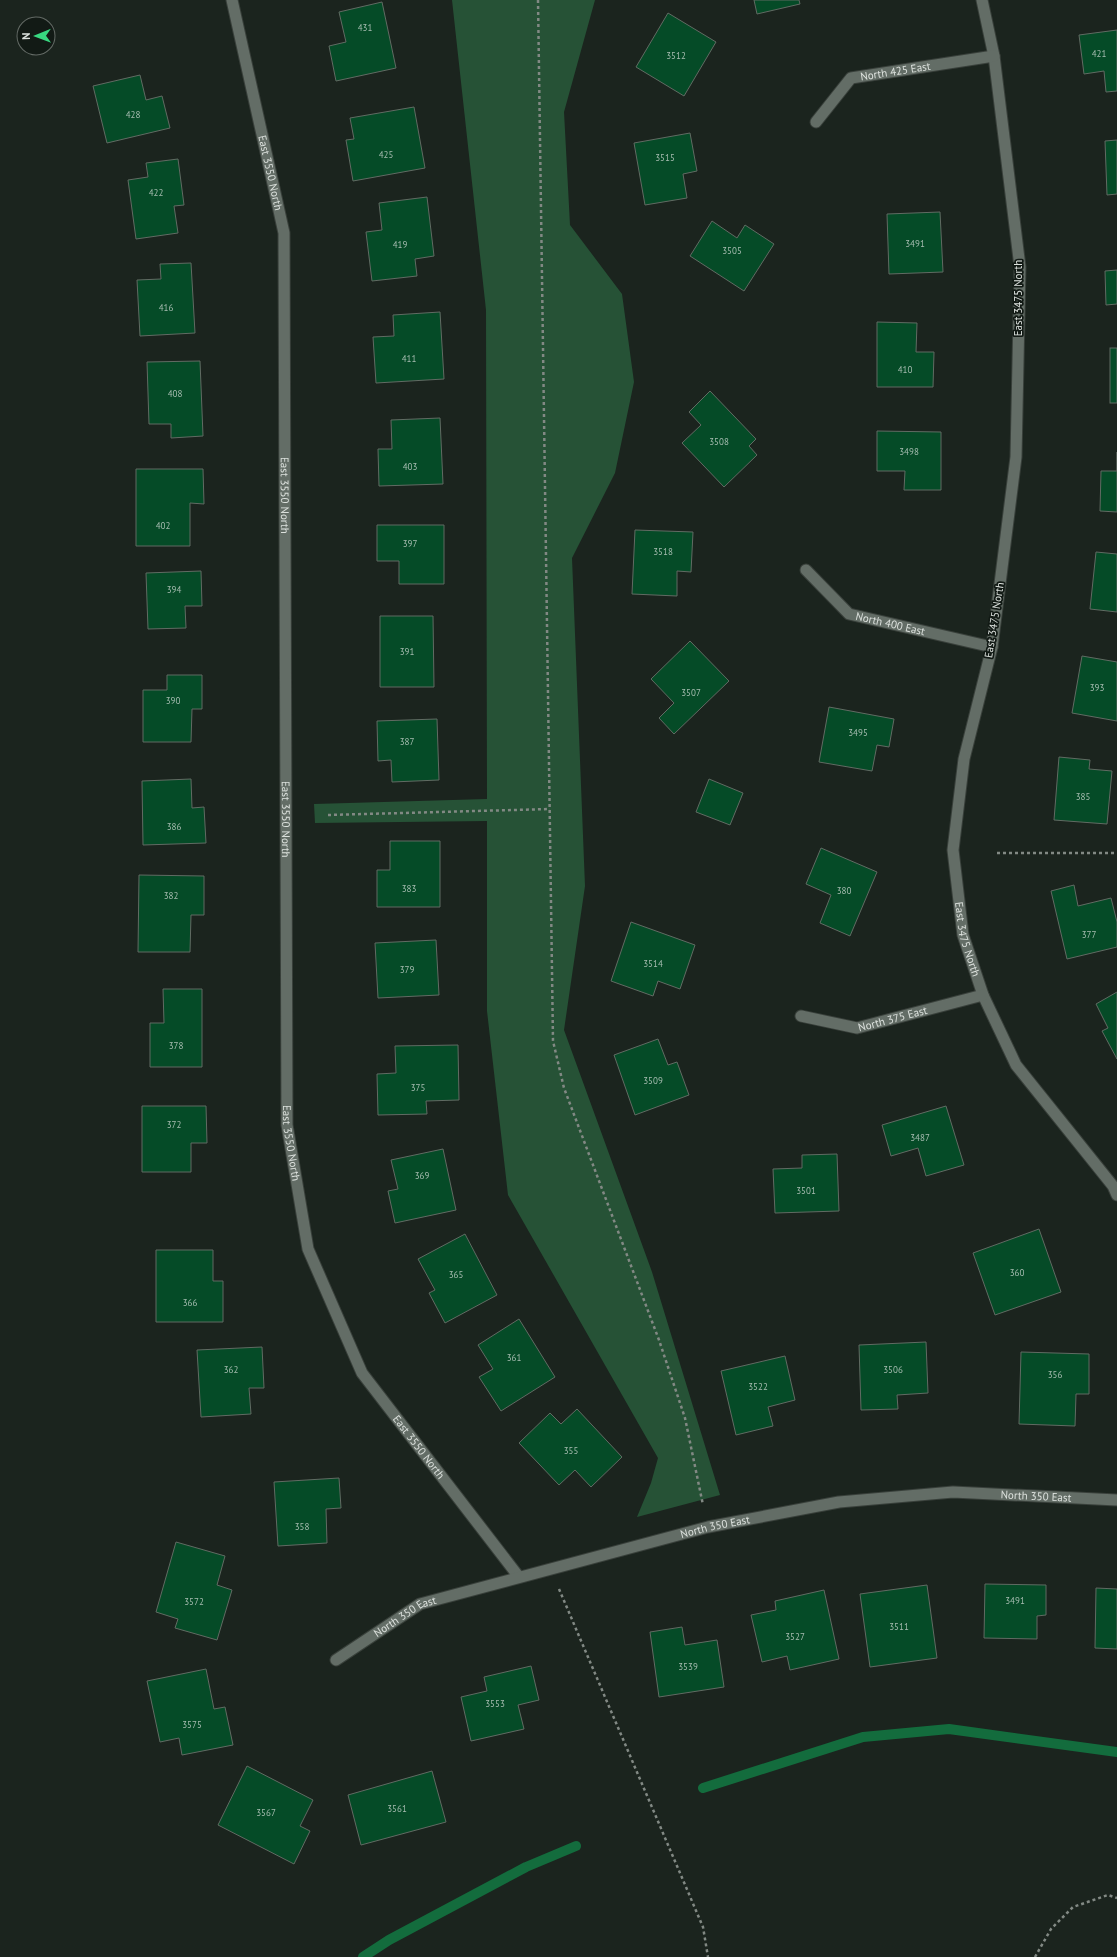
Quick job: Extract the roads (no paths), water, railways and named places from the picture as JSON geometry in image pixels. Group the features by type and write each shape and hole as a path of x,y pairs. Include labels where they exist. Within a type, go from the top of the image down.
{"street":[{"name":"East 3550 North","path":"232,0 284,233 287,1125 308,1249 362,1373 519,1577"},
{"name":"East 3475 North","path":"982,0 994,56 1020,267 1016,457 992,647 964,759 953,850 963,935 983,995 1016,1065 1113,1186 1117,1195"},
{"name":"North 425 East","path":"816,122 851,78 994,56"},
{"name":"North 400 East","path":"806,570 849,614 992,647"},
{"name":"North 375 East","path":"802,1016 858,1028 983,995"},
{"name":"North 350 East","path":"336,1660 420,1604 708,1527 839,1502 953,1492 1117,1500"}],"waterway":[{"path":"703,1788 863,1737 949,1729 1117,1752"},
{"path":"363,1957 389,1940 526,1867 576,1846"}]}
